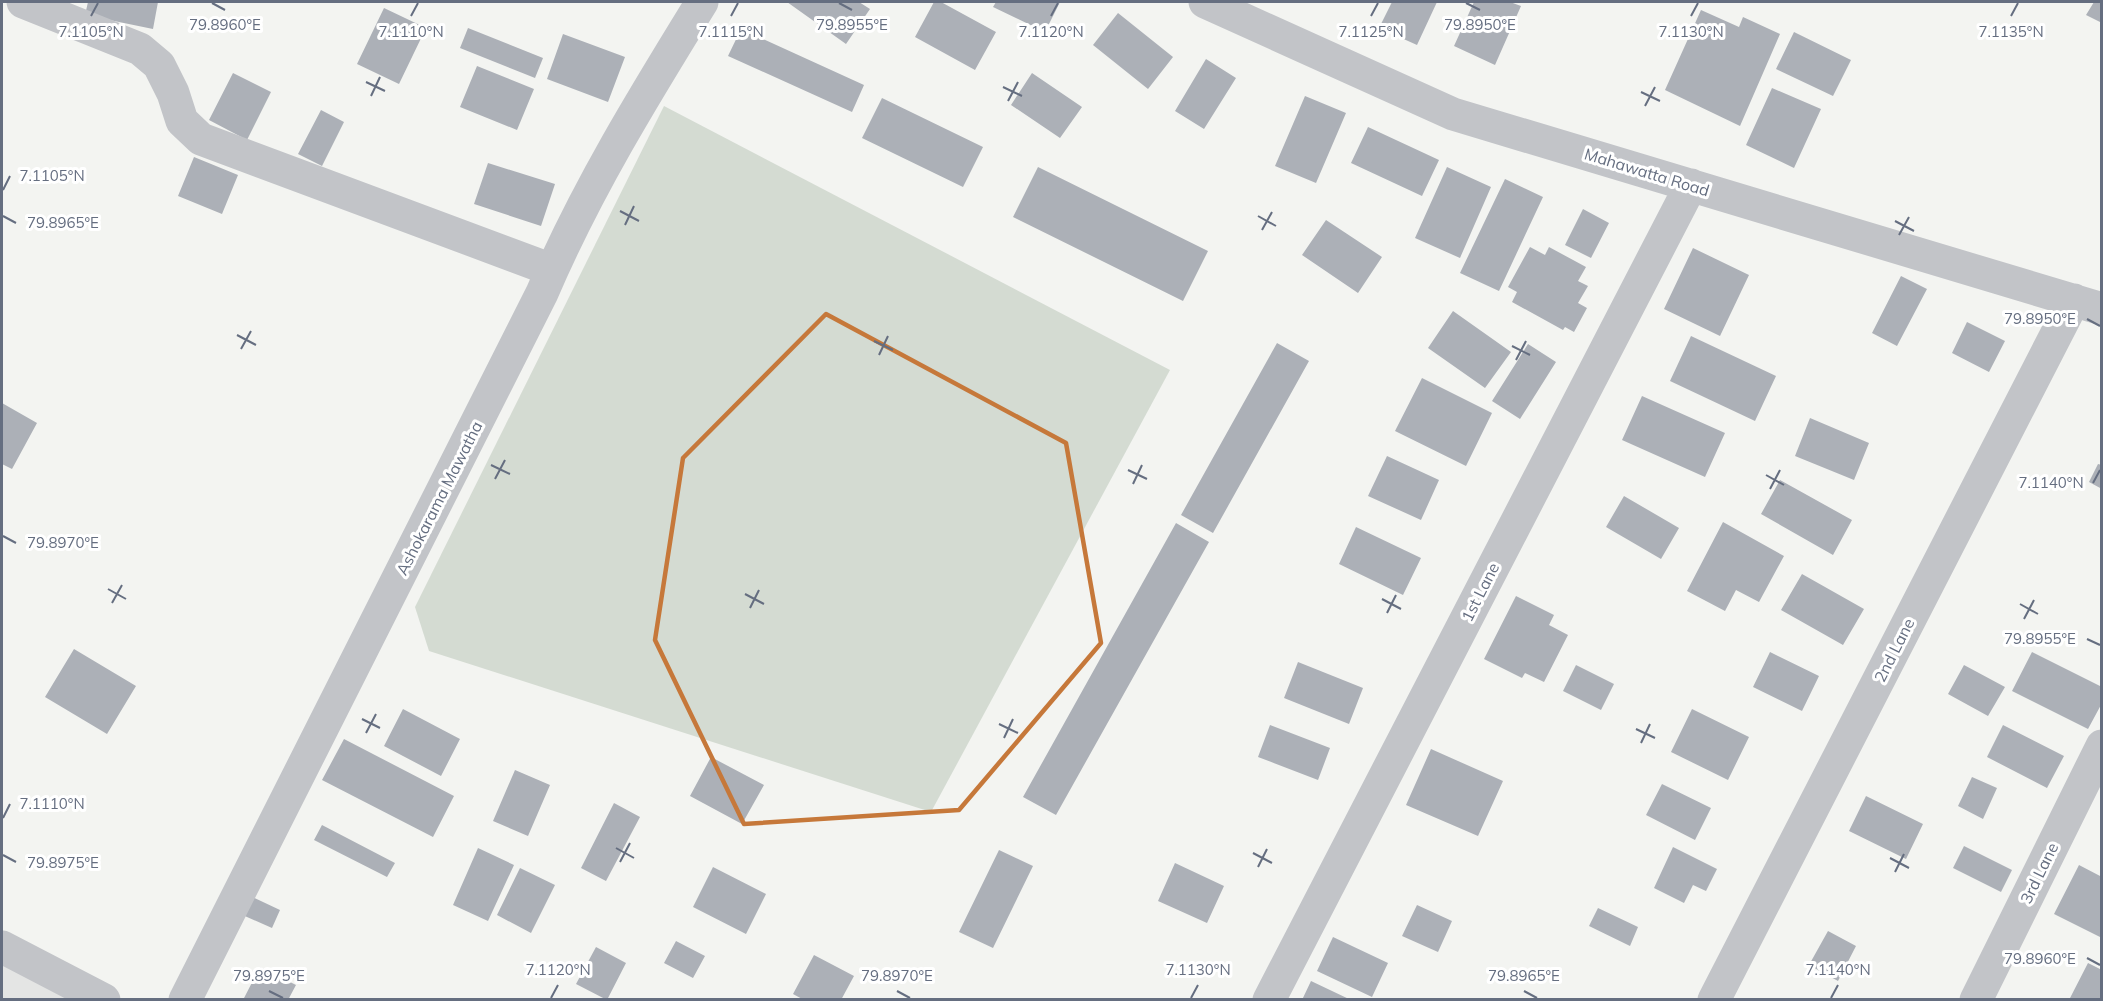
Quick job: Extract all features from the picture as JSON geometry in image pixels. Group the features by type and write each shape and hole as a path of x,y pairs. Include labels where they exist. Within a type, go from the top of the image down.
{"street":[{"path":"23,2 140,49 159,65 173,93 182,120 201,139 552,270"},
{"name":"Ashokarama Mawatha","path":"185,999 552,270 583,203 702,2"},
{"name":"Mahawatta Road","path":"1205,2 1453,114 2088,304"},
{"name":"1st Lane","path":"1269,999 1691,185"},
{"name":"2nd Lane","path":"1714,999 2088,304"},
{"name":"3rd Lane","path":"1976,999 2102,746"},
{"path":"2,947 104,999"}],"highlighted area":[{"path":"826,314 1066,443 1101,643 959,810 744,824 655,640 683,458"}],"shaded area":[{"path":"664,106 1170,370 931,812 429,651 415,607"},
{"path":"2,962 78,999 2,999"}],"building":[{"path":"88,2 158,2 153,29 85,15"},
{"path":"787,2 859,2 870,9 846,44"},
{"path":"934,2 941,2 996,32 975,70 915,37"},
{"path":"996,2 1060,2 1045,32 993,7"},
{"path":"1392,2 1437,2 1417,45 1379,28"},
{"path":"1474,2 1510,2 1521,6 1495,65 1454,46"},
{"path":"2094,2 2102,2 2102,23 2086,15"},
{"path":"384,8 426,28 399,84 357,64"},
{"path":"1701,10 1739,27 1743,17 1780,34 1740,126 1665,90"},
{"path":"1118,13 1173,57 1148,89 1093,45"},
{"path":"468,28 543,58 535,78 460,48"},
{"path":"741,29 864,85 852,112 728,56"},
{"path":"1794,32 1851,60 1833,96 1776,69"},
{"path":"563,34 625,57 608,102 547,79"},
{"path":"1206,59 1236,78 1204,129 1175,111"},
{"path":"477,66 534,89 517,130 460,107"},
{"path":"233,73 271,92 247,140 209,120"},
{"path":"1032,73 1082,107 1060,138 1011,105"},
{"path":"1772,88 1821,109 1794,168 1746,145"},
{"path":"1305,96 1346,113 1316,183 1275,166"},
{"path":"882,98 983,147 963,187 862,138"},
{"path":"321,110 344,122 322,166 298,154"},
{"path":"1368,127 1439,160 1422,196 1351,163"},
{"path":"194,157 238,175 222,214 178,196"},
{"path":"488,163 555,184 541,226 474,204"},
{"path":"1038,167 1208,251 1183,301 1013,217"},
{"path":"1447,167 1491,187 1460,258 1415,238"},
{"path":"1505,179 1543,197 1499,291 1460,273"},
{"path":"1583,209 1609,223 1591,258 1565,245"},
{"path":"1326,220 1382,257 1358,293 1302,255"},
{"path":"1530,247 1545,255 1549,247 1586,267 1578,281 1588,286 1578,303 1587,308 1574,332 1565,327 1563,330 1512,302 1517,292 1508,287"},
{"path":"1693,248 1749,275 1720,336 1664,309"},
{"path":"1901,276 1927,289 1897,346 1872,333"},
{"path":"1453,311 1511,352 1485,388 1428,348"},
{"path":"1967,322 2005,341 1989,372 1952,353"},
{"path":"1691,336 1776,376 1755,421 1670,381"},
{"path":"1277,343 1309,361 1213,533 1181,515"},
{"path":"1528,344 1556,362 1520,419 1492,401"},
{"path":"1422,378 1492,413 1466,466 1395,431"},
{"path":"1642,396 1725,433 1705,477 1622,440"},
{"path":"2,403 37,423 12,469 2,464"},
{"path":"1810,418 1869,443 1854,480 1795,456"},
{"path":"1387,456 1439,480 1421,520 1368,496"},
{"path":"2098,464 2102,465 2102,489 2089,482"},
{"path":"1780,480 1852,520 1833,555 1761,514"},
{"path":"1624,496 1679,528 1661,559 1606,527"},
{"path":"1723,522 1784,556 1759,602 1736,590 1725,611 1687,591"},
{"path":"1176,523 1209,542 1056,815 1023,797"},
{"path":"1356,527 1421,558 1403,595 1339,564"},
{"path":"1802,574 1864,609 1843,645 1781,610"},
{"path":"1516,596 1554,615 1549,625 1568,635 1544,682 1525,673 1522,678 1484,659"},
{"path":"74,649 136,686 107,734 45,697"},
{"path":"1770,652 1819,676 1802,711 1753,687"},
{"path":"2032,652 2102,687 2102,703 2088,729 2012,691"},
{"path":"1298,662 1363,688 1349,724 1284,698"},
{"path":"1576,665 1614,684 1601,710 1563,691"},
{"path":"1964,665 2005,687 1988,716 1948,694"},
{"path":"403,709 460,739 441,776 384,746"},
{"path":"1692,709 1749,737 1728,780 1671,752"},
{"path":"1270,725 1330,748 1318,780 1258,757"},
{"path":"2003,725 2064,756 2047,788 1987,757"},
{"path":"344,739 454,796 433,837 322,780"},
{"path":"1431,749 1503,781 1478,836 1406,805"},
{"path":"711,757 764,785 742,824 690,796"},
{"path":"515,770 550,785 528,836 493,821"},
{"path":"1972,777 1997,788 1983,819 1958,806"},
{"path":"1662,784 1711,808 1695,840 1646,815"},
{"path":"1866,796 1923,824 1906,859 1849,831"},
{"path":"614,803 640,817 606,881 581,868"},
{"path":"322,825 395,863 387,877 314,840"},
{"path":"1964,846 2012,870 2001,892 1953,868"},
{"path":"1673,847 1717,869 1706,891 1693,885 1684,903 1654,888"},
{"path":"478,848 514,865 488,921 453,905"},
{"path":"999,850 1033,866 993,948 959,932"},
{"path":"1175,863 1224,886 1207,923 1158,901"},
{"path":"2079,865 2102,877 2102,938 2054,914"},
{"path":"713,867 766,894 746,934 693,907"},
{"path":"520,868 555,885 531,933 497,915"},
{"path":"246,894 280,910 272,928 238,913"},
{"path":"1417,905 1452,921 1438,952 1402,936"},
{"path":"1598,908 1638,927 1630,946 1589,926"},
{"path":"1828,931 1856,946 1838,981 1809,965"},
{"path":"1333,937 1388,963 1372,997 1317,971"},
{"path":"676,941 705,956 693,978 664,963"},
{"path":"596,947 626,963 607,1000 576,984"},
{"path":"814,955 854,976 841,1000 804,1000 793,994"},
{"path":"2088,963 2102,970 2102,1000 2069,1000"},
{"path":"260,967 296,985 288,1000 243,1000"},
{"path":"1311,981 1351,1000 1302,1000"}]}
